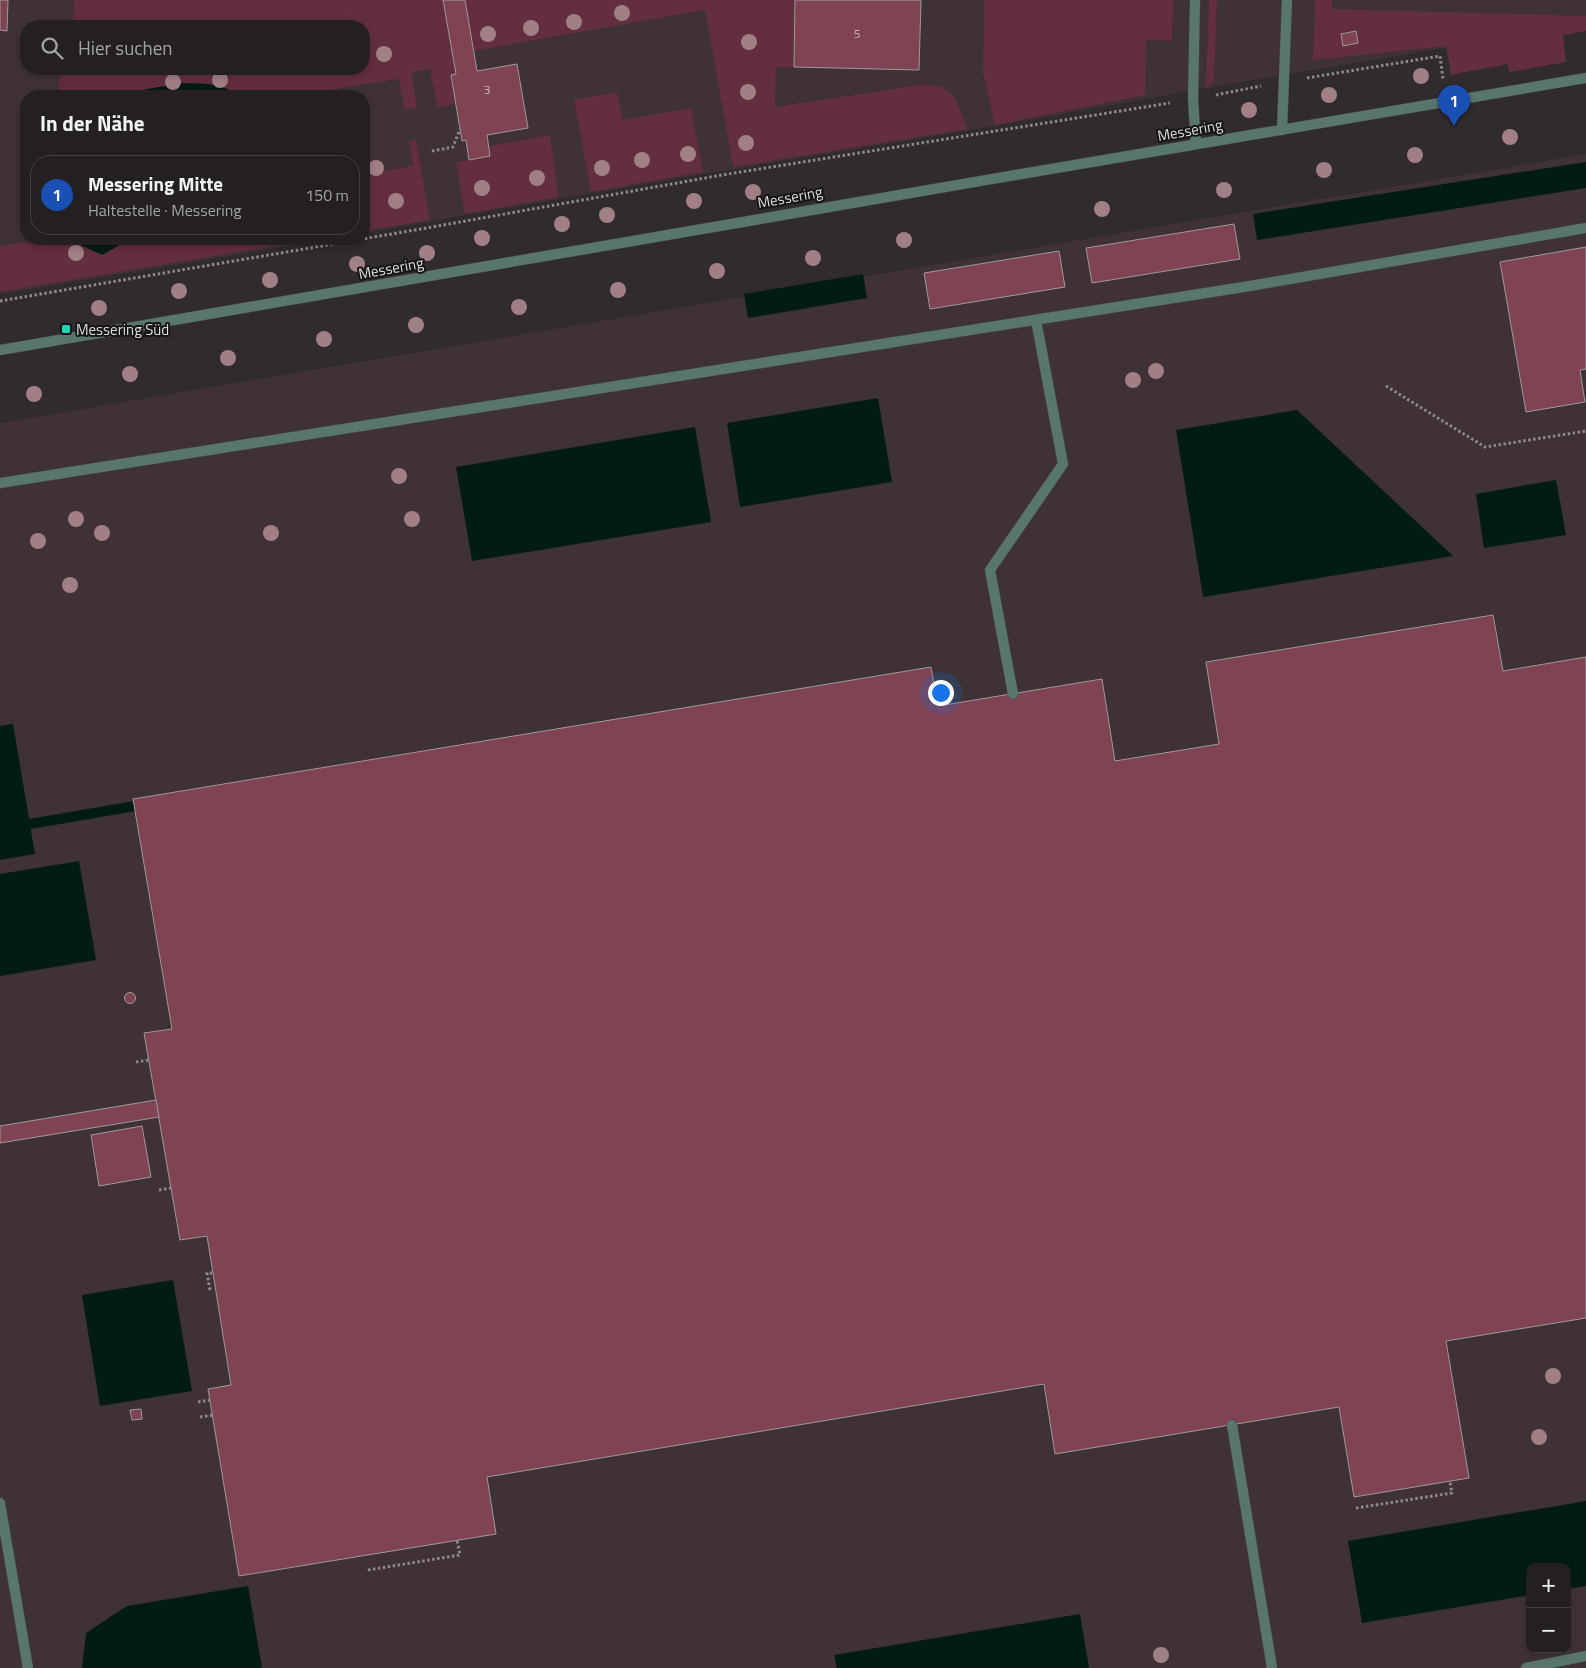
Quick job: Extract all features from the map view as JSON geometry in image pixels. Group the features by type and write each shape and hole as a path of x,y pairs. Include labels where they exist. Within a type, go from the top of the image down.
{"street":[{"path":"1195,0 1192,99 1196,144"},
{"path":"1282,130 1287,0"},
{"name":"Messering","path":"0,350 452,273 710,226 1586,78"},
{"path":"0,483 1250,286 1586,228"},
{"path":"1014,694 990,570 1063,464 1036,320"},
{"path":"1232,1425 1272,1668"},
{"path":"0,1503 28,1668"},
{"path":"1526,1668 1586,1656"}],"path":[{"path":"370,238 712,177 1192,99 1440,56 1443,81 1452,79"},
{"path":"432,151 453,148 460,129"},
{"path":"0,301 330,245"},
{"path":"1386,386 1485,447 1586,431"},
{"path":"136,1062 149,1060"},
{"path":"158,1190 171,1188"},
{"path":"210,1290 207,1274 213,1273"},
{"path":"198,1402 210,1400"},
{"path":"200,1417 212,1414"},
{"path":"1356,1508 1452,1493 1450,1482"},
{"path":"368,1570 460,1555 457,1540"}],"shaded area":[{"path":"0,0 1586,0 1586,24 370,232 370,90 20,90 20,245 294,245 0,294"},
{"path":"74,0 443,0 456,74 451,75 456,104 437,107 430,69 412,72 417,108 404,110 399,79 330,90 228,90 211,84 194,83 143,90 59,90 60,75 370,75 370,20 73,20"},
{"path":"465,0 795,0 794,67 776,67 775,107 920,85 941,86 954,96 968,129 733,167 705,10 473,51"},
{"path":"984,0 1173,0 1172,41 1146,40 1145,95 995,125 983,72"},
{"path":"1209,0 1217,0 1214,80 1206,88"},
{"path":"1315,0 1332,0 1332,9 1586,16 1586,31 1563,35 1566,62 1510,72 1507,64 1451,75 1446,46 1313,60"},
{"path":"182,83 219,86 230,90 143,90"},
{"path":"617,92 623,120 691,108 703,172 591,192 574,100"},
{"path":"550,135 559,197 465,214 456,162 490,156 489,146"},
{"path":"416,140 430,220 370,230 370,173 413,166 409,141"},
{"path":"1586,154 1586,1668 0,1668 0,423"},
{"path":"1586,162 1586,188 1257,240 1253,214"},
{"path":"20,243 20,245 81,245 102,255 120,245 280,245 0,292 0,246"},
{"path":"81,245 120,245 102,255"},
{"path":"863,274 867,298 748,318 744,294"},
{"path":"878,398 892,482 740,507 727,423"},
{"path":"1297,410 1453,556 1203,597 1176,430"},
{"path":"695,427 711,522 472,561 456,467"},
{"path":"1556,480 1566,535 1484,548 1476,494"},
{"path":"13,724 35,854 0,860 0,726"},
{"path":"79,861 96,960 0,976 0,874"},
{"path":"173,1280 192,1391 100,1406 82,1295"},
{"path":"1586,1501 1586,1586 1571,1588 1571,1563 1526,1563 1526,1596 1362,1623 1348,1541"},
{"path":"248,1586 262,1668 82,1668 86,1633 127,1606"},
{"path":"1080,1614 1089,1668 837,1668 834,1655"}],"building":[{"path":"0,0 8,0 7,31 0,30"},
{"path":"443,0 465,0 477,71 517,64 528,128 487,135 490,156 469,160 466,140 462,141 451,75 456,74"},
{"path":"795,0 921,0 919,70 794,67"},
{"path":"1356,31 1358,43 1343,46 1341,34"},
{"path":"1234,224 1240,259 1092,283 1086,248"},
{"path":"1586,247 1586,369 1580,370 1585,402 1526,412 1500,262"},
{"path":"1059,251 1065,287 930,309 924,273"},
{"path":"1493,615 1503,671 1586,657 1586,1318 1446,1341 1469,1478 1354,1497 1339,1407 1055,1454 1044,1384 487,1477 496,1534 239,1576 208,1389 231,1385 207,1236 180,1240 144,1033 172,1029 133,799 931,667 938,706 1102,679 1115,761 1219,744 1206,662"},
{"path":"128,993 132,993 135,998 134,1002 128,1003 125,1000 125,996"},
{"path":"156,1100 159,1117 0,1143 0,1126"},
{"path":"142,1126 151,1177 99,1186 91,1135"},
{"path":"141,1409 142,1419 132,1420 130,1410"}],"waterway":[{"path":"30,824 135,806"}],"place":[{"name":"Messering Mitte","path":"1454,126"},
{"name":"Messering Süd","path":"66,329"}]}
